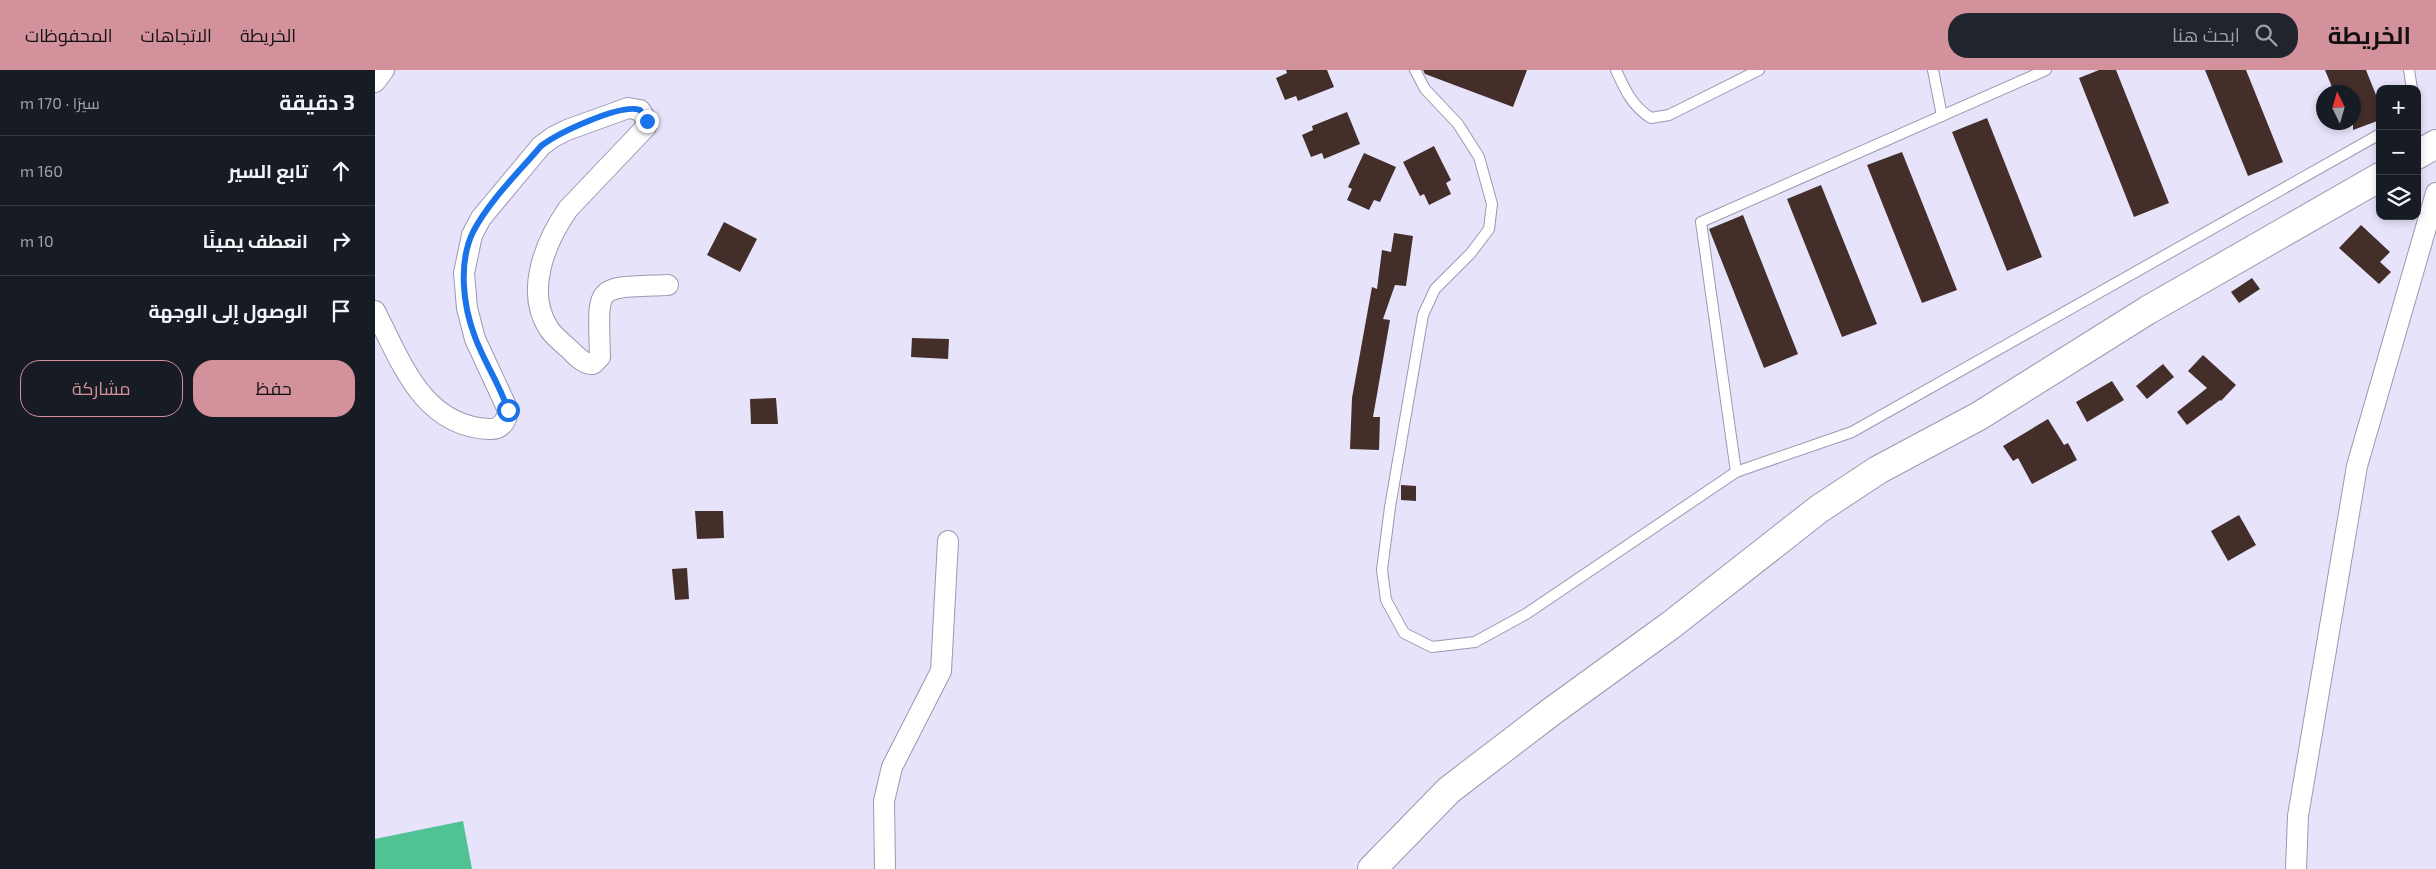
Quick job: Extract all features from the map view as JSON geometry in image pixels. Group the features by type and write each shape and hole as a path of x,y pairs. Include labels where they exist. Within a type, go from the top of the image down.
{"main road":[{"path":"2421,153 2436,144"},
{"path":"1372,869 1449,790 1551,712 1671,625 1819,509 1878,470 1979,416 2148,310 2376,179"}],"street":[{"path":"375,82 384,70"},
{"path":"375,311 412,384 430,405 452,420 465,425 488,429 500,426 505,422 508,410 475,339 467,308 464,273 472,235 481,218 541,146 567,130 628,108 640,110 647,121 646,127 580,195 558,224 543,256 540,273 539,305 545,323 556,338 585,362 593,364 600,357 598,309 601,297 606,292 619,287 667,284"},
{"path":"2296,869 2299,807 2357,466 2436,193"},
{"path":"885,869 884,802 892,767 941,671 948,541"}],"lane":[{"path":"1415,70 1425,89 1458,124 1479,157 1492,204 1489,228 1471,253 1435,289 1423,315 1390,507 1382,570 1386,600 1404,633 1432,647 1475,642 1526,614 1736,472 1852,432 2376,136"},
{"path":"1616,70 1627,94 1638,110 1651,118 1669,115 1759,70"},
{"path":"1933,70 1942,116"},
{"path":"1736,472 1701,222 2046,70"},
{"path":"2409,70 2411,85"}],"green space":[{"path":"463,821 472,869 375,869 375,839"}],"building":[{"path":"1286,70 1327,70 1334,87 1298,101 1296,96 1285,100 1276,78 1287,73"},
{"path":"1423,70 1527,70 1513,107 1425,74"},
{"path":"2099,70 2116,70 2169,203 2134,217 2079,78"},
{"path":"2205,70 2246,70 2283,162 2248,176"},
{"path":"2325,70 2366,70 2376,95 2376,121 2361,127 2361,85 2331,85"},
{"path":"1347,112 1360,144 1324,159 1322,153 1311,157 1302,135 1313,130 1312,126"},
{"path":"1987,118 2042,257 2007,271 1952,132"},
{"path":"1434,146 1451,180 1446,183 1451,194 1429,205 1424,194 1420,196 1403,162"},
{"path":"1902,152 1957,290 1922,303 1867,165"},
{"path":"1364,153 1396,167 1380,202 1374,200 1369,210 1347,200 1352,189 1348,187"},
{"path":"1821,185 1877,324 1842,337 1787,199"},
{"path":"1743,215 1798,354 1764,368 1709,229"},
{"path":"724,222 757,239 740,272 707,255"},
{"path":"2361,225 2390,252 2380,262 2391,272 2379,284 2339,248"},
{"path":"1394,233 1413,236 1406,286 1395,285 1383,319 1390,320 1373,417 1380,417 1379,450 1350,449 1352,398 1372,287 1377,289 1382,250 1391,252"},
{"path":"2252,278 2260,289 2239,303 2231,292"},
{"path":"912,338 949,339 948,359 911,357"},
{"path":"2203,355 2236,385 2221,401 2187,425 2177,412 2207,388 2188,371"},
{"path":"2163,364 2174,377 2147,399 2136,386"},
{"path":"2112,381 2124,400 2087,422 2076,402"},
{"path":"776,398 778,424 751,424 750,399"},
{"path":"2048,419 2064,445 2068,443 2077,460 2032,484 2018,458 2013,461 2003,446"},
{"path":"1401,485 1416,486 1416,501 1401,500"},
{"path":"695,511 723,511 724,538 697,539"},
{"path":"2239,515 2256,545 2228,561 2211,531"},
{"path":"687,568 689,599 675,600 672,569"}],"route":[{"path":"508,410 470,324 464,273 472,235 481,218 541,146 553,137 628,108 640,110 647,121"}]}
